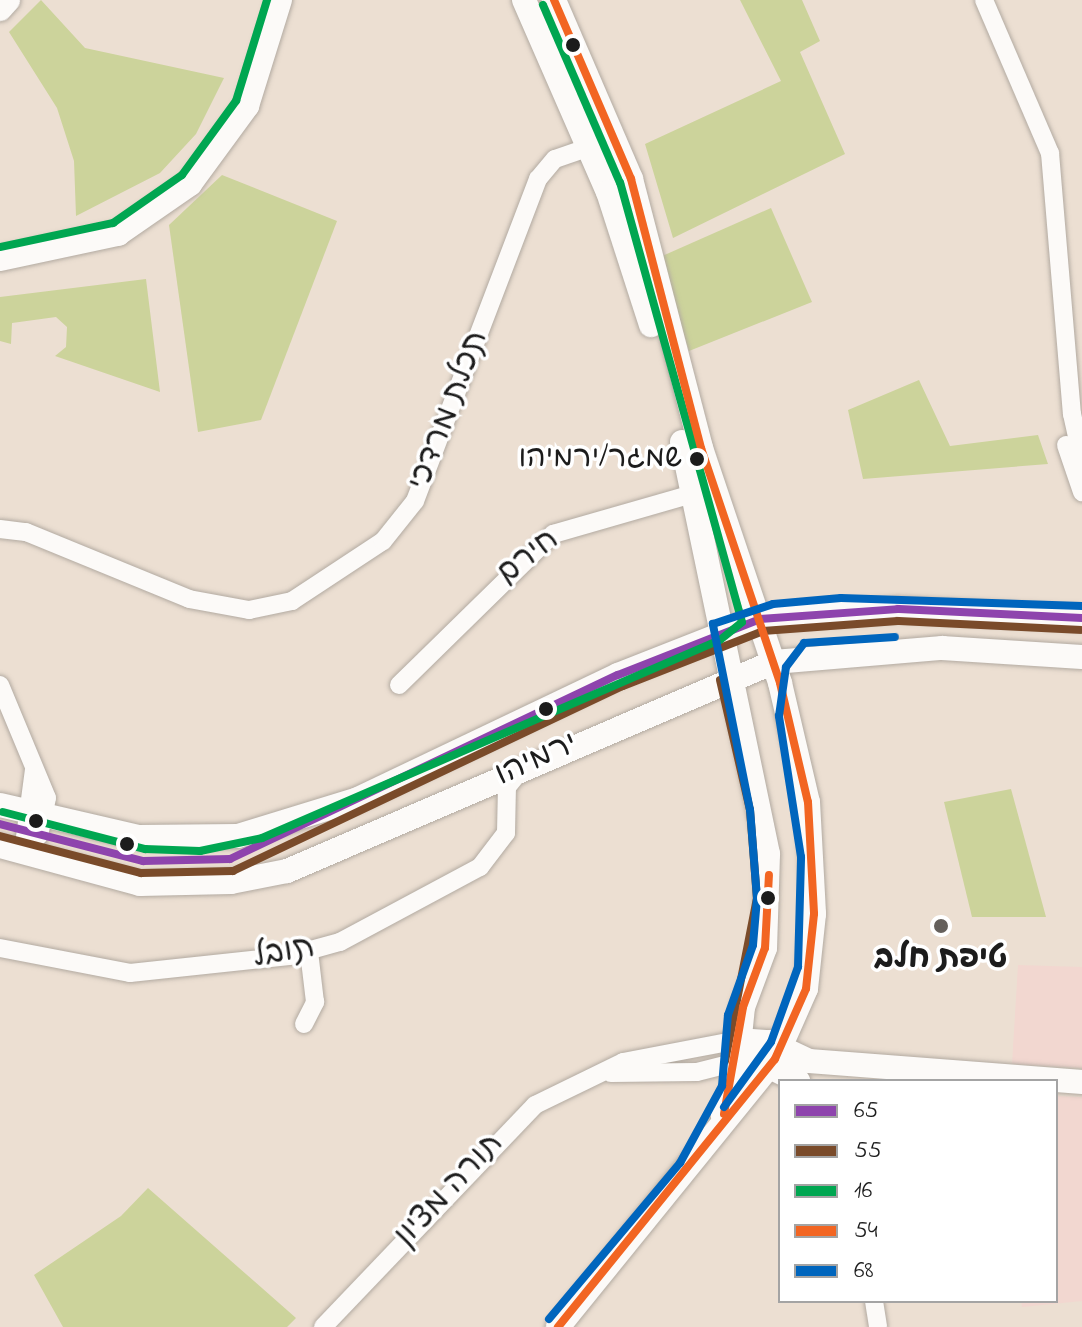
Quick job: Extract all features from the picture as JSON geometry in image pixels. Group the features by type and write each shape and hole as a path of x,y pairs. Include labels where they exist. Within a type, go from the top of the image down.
{"street":[{"path":"0,9 8,0"},
{"path":"0,259 89,244 151,216 190,184 233,130 280,0"},
{"path":"524,0 589,147 642,292 696,493 722,632 762,808 769,898 765,948 738,1051 727,1110 690,1170"},
{"path":"554,0 607,119 643,217 701,448 774,662 808,802 814,914 806,989 778,1066 742,1104 558,1327"},
{"path":"984,0 1050,153 1067,371 1082,459"},
{"path":"589,147 607,119"},
{"name":"תכלת מרדכי","path":"0,529 26,532 189,599 249,610 292,601 383,541 415,501 530,197 555,159 589,147"},
{"path":"1067,371 1065,439 1082,492"},
{"name":"חירם","path":"399,685 553,534 696,493"},
{"name":"ירמיהו","path":"0,805 139,837 204,840 299,821 722,632 760,619 898,609 1082,618"},
{"name":"ירמיהו","path":"12,849 140,884 231,882 287,871 732,677 774,662 807,655 942,648 1082,657"},
{"path":"792,728 792,688 807,655"},
{"path":"0,685 33,763 38,815 12,849"},
{"name":"תובל","path":"0,948 130,973 309,952 480,867 506,833 510,780 524,768"},
{"path":"470,790 497,791 506,805"},
{"path":"304,1024 315,1002 309,952"},
{"path":"738,1051 778,1066 795,1079"},
{"name":"תורה מציון","path":"323,1327 518,1119 592,1075 644,1057 738,1051"},
{"path":"778,1066 804,1060 939,1075 1021,1079"},
{"path":"896,1079 939,1075"},
{"path":"1058,1081 1082,1082"},
{"path":"874,1303 878,1327"}],"shaded area":[{"path":"1018,965 1082,967 1082,1068 1012,1064"},
{"path":"1058,1096 1082,1097 1082,1301 1022,1307 1021,1303 1058,1303"}],"green space":[{"path":"41,0 85,48 224,78 196,134 160,173 76,216 74,161 57,108 9,32"},
{"path":"740,0 802,0 820,41 800,52 845,154 673,238 645,144 781,81"},
{"path":"222,175 337,221 261,420 198,432 169,225"},
{"path":"771,208 812,302 689,351 660,257"},
{"path":"146,279 160,392 55,356 66,347 67,327 56,317 12,323 11,344 0,341 0,297"},
{"path":"919,380 950,446 1038,435 1048,464 863,479 848,410"},
{"path":"1011,789 1046,917 972,917 944,802"},
{"path":"148,1188 296,1318 287,1327 63,1327 34,1275 121,1216"}],"transit line":[{"name":"16","path":"0,247 113,223 182,175 236,101 267,0"},
{"name":"54","path":"554,0 631,179 701,448 780,683 808,802 814,914 806,989 775,1059 558,1327"},
{"name":"16","path":"3,812 145,849 200,851 262,838 720,640 742,622 620,183 543,5"},
{"name":"68","path":"549,1319 680,1163 722,1086 728,1015 753,945 757,898 750,810 713,624 773,604 841,598 1082,606"},
{"name":"65","path":"0,824 143,861 230,859 618,675 760,619 898,609 1082,618"},
{"name":"55","path":"0,836 141,873 233,871 623,686 763,631 898,621 1081,630"},
{"name":"68","path":"724,1107 771,1042 798,967 801,857 779,716 786,667 804,643 895,637"},
{"name":"55","path":"720,680 750,810 757,898 725,1061"},
{"name":"54","path":"724,1114 743,1007 765,948 769,875"}],"place":[{"name":"שמגר/ירמיהו","path":"697,459"},
{"name":"טיפת חלב","path":"941,926"}]}
